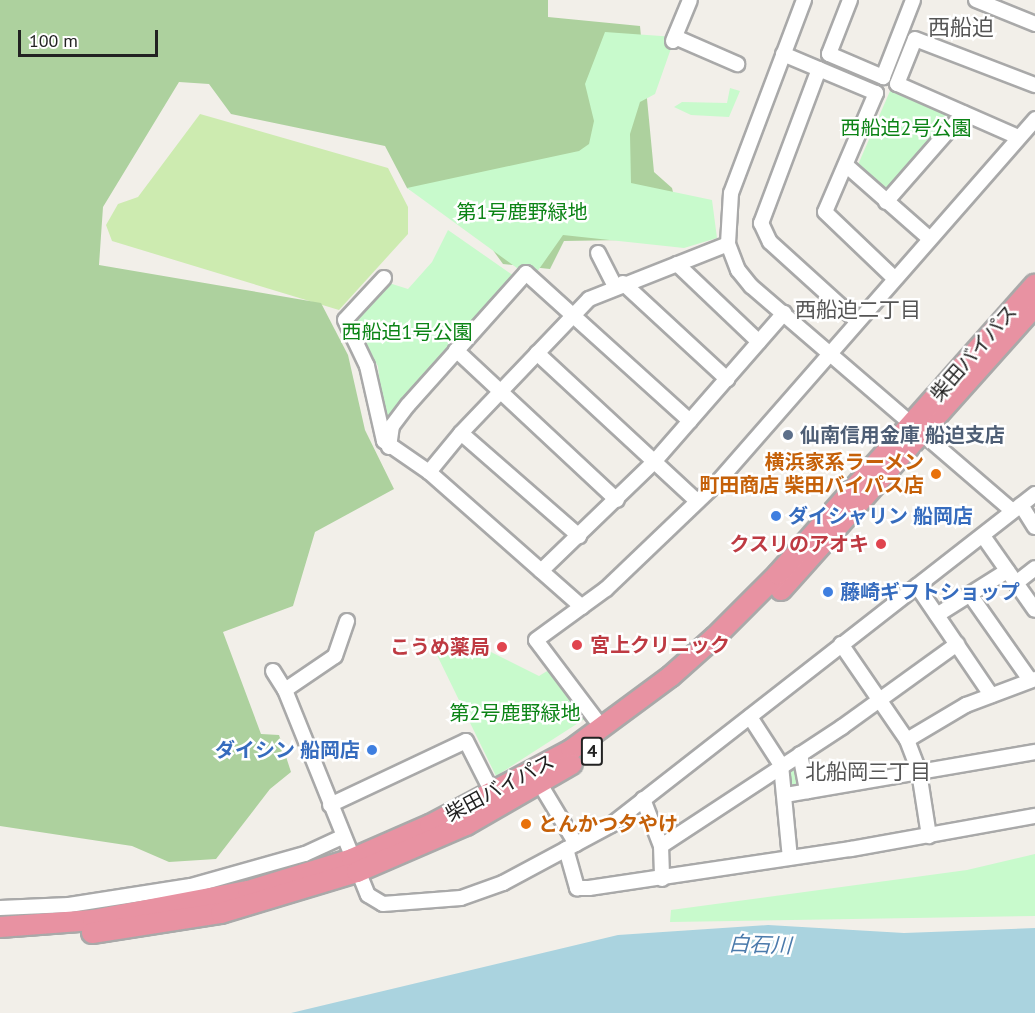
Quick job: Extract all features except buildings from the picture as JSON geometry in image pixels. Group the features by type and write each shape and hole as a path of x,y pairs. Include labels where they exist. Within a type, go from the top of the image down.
{"highway":[{"name":"柴田バイパス","path":"0,940 89,934 221,913 466,825 540,784 650,709 721,650 801,569 1035,285"},
{"name":"柴田バイパス","path":"0,927 93,920 167,909 354,865 493,794 603,729 716,637 1035,306"}],"street":[{"path":"690,0 674,39 737,63"},
{"path":"804,0 731,193 728,244 745,278 918,428 1017,508 1035,527"},
{"path":"850,0 829,54 883,77 913,0"},
{"path":"894,278 825,212 851,165 920,0"},
{"path":"976,0 1035,24"},
{"path":"1018,137 897,84 915,39 1035,85"},
{"path":"783,54 876,93 851,165"},
{"path":"819,69 761,223 770,242 857,321"},
{"path":"886,202 964,113"},
{"path":"603,729 536,640 582,607 675,527 832,354 894,278 1035,119"},
{"path":"851,165 886,202 929,238"},
{"path":"429,472 461,433 570,315 589,299 619,285 728,244"},
{"path":"598,253 619,285 727,379"},
{"path":"677,264 759,342"},
{"path":"389,447 388,439 398,418 526,273 690,421"},
{"path":"384,278 345,320 367,366 375,413 389,447 429,472 582,607"},
{"path":"541,571 654,462 784,313"},
{"path":"456,350 617,500"},
{"path":"537,353 697,501"},
{"path":"461,433 579,536"},
{"path":"273,671 285,690 364,889 377,902 432,902 481,893 610,825 1035,494"},
{"path":"983,536 1035,609"},
{"path":"937,615 971,596 1035,568"},
{"path":"917,586 991,695"},
{"path":"907,740 991,695 1032,679 971,596"},
{"path":"285,690 335,656 347,621"},
{"path":"841,644 907,740 918,772 929,836"},
{"path":"661,846 800,754 957,644"},
{"path":"750,717 781,765 786,795 790,858"},
{"path":"330,805 466,741 493,794"},
{"path":"786,795 1035,752"},
{"path":"800,754 807,791"},
{"path":"540,784 571,847 576,888 662,879 929,836 1035,816"},
{"path":"643,799 661,846 662,879"},
{"path":"0,908 69,905 191,886 305,854 342,837"}],"green space":[{"path":"0,0 548,0 548,17 640,26 654,172 672,188 684,239 564,241 550,269 503,264 474,224 407,188 385,146 231,114 209,84 179,82 103,207 99,265 321,303 348,355 365,430 394,489 315,532 293,606 223,632 261,734 279,735 291,772 270,789 216,859 169,862 132,846 0,826"},
{"name":"第1号鹿野緑地","path":"605,32 675,37 655,94 640,102 630,134 631,183 712,200 717,238 684,248 563,235 532,279 407,188 579,151 589,144 594,121 585,84"},
{"path":"730,88 740,91 729,117 691,115 674,107 682,102 727,103"},
{"name":"西船迫2号公園","path":"890,91 957,115 885,191 857,167"},
{"path":"200,114 388,168 408,207 408,234 339,310 112,241 106,225 118,204 138,197"},
{"name":"西船迫1号公園","path":"448,230 514,276 384,427 378,366 356,332 354,319 389,283 408,289 432,262"},
{"name":"第2号鹿野緑地","path":"465,639 539,676 552,668 586,718 496,776 436,653"},
{"path":"799,765 804,789 790,792 786,773"},
{"path":"1035,854 1035,916 670,922 671,910 967,870"}],"water":[{"name":"白石川","path":"768,925 904,933 1035,928 1035,1013 291,1013 618,935"}],"place":[{"name":"仙南信用金庫 船迫支店","path":"788,435"},
{"name":"横浜家系ラーメン 町田商店 柴田バイパス店","path":"936,474"},
{"name":"ダイシャリン 船岡店","path":"776,516"},
{"name":"クスリのアオキ","path":"881,544"},
{"name":"藤崎ギフトショップ","path":"828,592"},
{"name":"宮上クリニック","path":"577,645"},
{"name":"こうめ薬局","path":"502,647"},
{"name":"ダイシン 船岡店","path":"372,750"},
{"name":"とんかつ夕やけ","path":"526,824"}],"district":[{"name":"西船迫","path":"961,28"},
{"name":"西船迫二丁目","path":"858,310"},
{"name":"北船岡三丁目","path":"868,772"}]}
